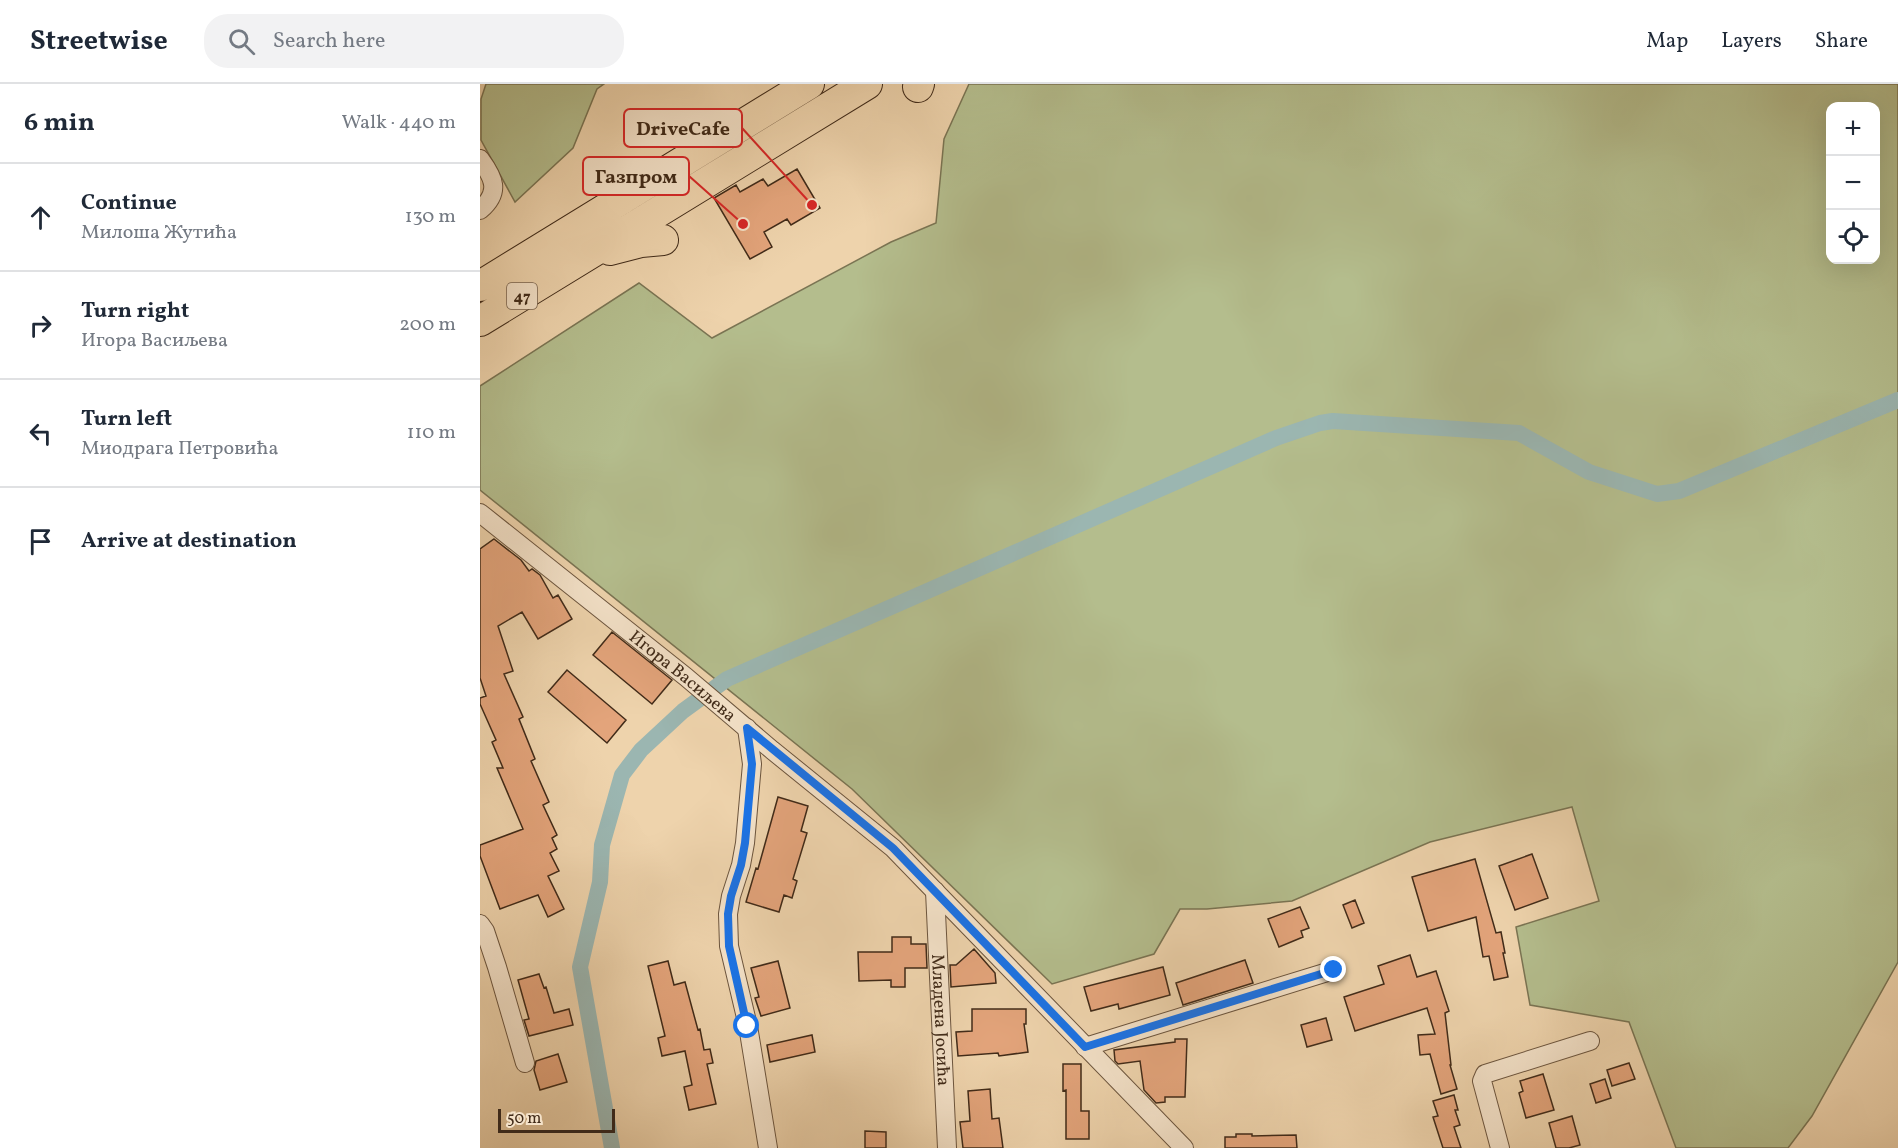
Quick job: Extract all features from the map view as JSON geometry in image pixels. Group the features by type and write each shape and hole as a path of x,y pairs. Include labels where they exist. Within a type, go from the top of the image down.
{"main road":[{"name":"47","path":"480,286 809,84"},
{"name":"47","path":"480,321 867,84"},
{"path":"563,270 613,249 641,242 663,240"}],"street":[{"path":"480,159 491,174 494,185 487,204 480,210"},
{"name":"Игора Васиљева","path":"480,513 694,683 893,848 1176,1144"},
{"path":"747,728 752,764 745,843 728,914 729,946 747,1026 768,1148"},
{"name":"Младена Јосића","path":"935,891 947,1148"},
{"path":"480,924 485,931 497,967 525,1063"},
{"path":"1085,1047 1334,970"},
{"path":"1500,1148 1482,1081 1485,1074 1590,1041"}],"green space":[{"path":"486,84 604,84 597,89 573,148 515,202 481,140 481,99"},
{"path":"969,84 1898,84 1898,962 1812,1116 1788,1148 1676,1148 1629,1022 1530,1005 1516,927 1599,901 1572,807 1430,842 1292,901 1207,909 1180,909 1154,954 1052,984 852,789 480,490 480,386 639,283 712,338 891,242 936,223 944,139"}],"building":[{"path":"797,169 820,208 791,225 787,219 764,232 772,247 750,259 714,198 736,185 740,192 763,179 768,186"},
{"path":"494,539 521,560 529,571 532,569 540,575 553,598 558,595 572,619 538,639 522,612 498,626 513,671 504,674 523,717 519,719 535,759 531,761 549,802 543,805 557,835 552,838 557,849 550,853 559,871 548,876 564,909 548,917 538,895 500,909 480,856 480,845 523,829 497,768 503,768 492,742 496,740 480,704 480,698 486,696 480,678 480,549"},
{"path":"612,632 672,680 652,704 593,655"},
{"path":"567,670 626,720 607,743 548,692"},
{"path":"778,797 808,806 801,831 807,833 793,879 797,881 792,898 784,895 779,912 746,902 756,868 758,869"},
{"path":"1532,854 1548,898 1515,910 1499,866"},
{"path":"1475,859 1496,933 1501,932 1508,977 1494,980 1489,956 1483,957 1476,917 1428,931 1412,877"},
{"path":"1355,900 1364,923 1352,928 1343,905"},
{"path":"1300,907 1309,928 1301,931 1303,937 1279,947 1268,919"},
{"path":"892,937 911,937 911,944 926,944 927,968 905,968 905,987 891,987 891,980 859,981 858,952 892,952"},
{"path":"974,949 995,973 996,983 951,987 950,965 956,965"},
{"path":"1410,955 1417,977 1436,971 1449,1011 1445,1013 1450,1065 1457,1089 1441,1094 1430,1054 1420,1055 1418,1035 1435,1034 1427,1008 1355,1031 1344,997 1384,984 1378,966"},
{"path":"1245,960 1253,983 1183,1005 1176,983"},
{"path":"668,961 674,985 685,982 704,1050 710,1049 713,1063 707,1064 716,1104 689,1110 684,1087 692,1085 685,1051 662,1056 658,1038 665,1036 648,966"},
{"path":"778,961 790,1008 761,1016 755,998 759,997 751,968"},
{"path":"1163,967 1170,995 1119,1009 1118,1004 1091,1011 1084,987"},
{"path":"539,974 544,988 546,987 554,1013 569,1009 573,1025 529,1036 524,1020 529,1019 518,980"},
{"path":"972,1009 1026,1009 1026,1024 1024,1024 1028,1052 999,1056 998,1053 958,1056 956,1032 972,1031"},
{"path":"1326,1018 1332,1040 1307,1047 1301,1025"},
{"path":"812,1035 815,1052 770,1062 767,1045"},
{"path":"1175,1039 1187,1039 1185,1097 1165,1097 1165,1102 1156,1103 1144,1090 1140,1061 1118,1064 1115,1061 1114,1050 1175,1042"},
{"path":"558,1054 567,1082 540,1090 534,1070 536,1061"},
{"path":"1629,1063 1635,1079 1612,1086 1607,1070"},
{"path":"1063,1064 1081,1064 1081,1111 1089,1111 1089,1139 1066,1139 1066,1090 1063,1091"},
{"path":"1543,1074 1554,1110 1526,1118 1519,1093 1523,1091 1520,1081"},
{"path":"1605,1079 1611,1098 1596,1103 1590,1084"},
{"path":"990,1089 992,1119 999,1118 1003,1148 963,1148 960,1122 970,1121 968,1091"},
{"path":"1454,1095 1458,1110 1455,1110 1460,1125 1454,1127 1461,1148 1443,1148 1433,1117 1438,1116 1433,1101"},
{"path":"1572,1116 1580,1145 1556,1148 1549,1123"},
{"path":"865,1131 886,1132 886,1148 865,1148"},
{"path":"1236,1134 1296,1135 1297,1148 1225,1148 1225,1137 1236,1137"}],"waterway":[{"path":"612,1148 580,967 600,882 602,845 622,775 641,750 683,711 727,679 1276,438 1320,423 1333,421 1519,433 1589,472 1657,494 1679,491 1898,400"}],"place":[{"name":"DriveCafe","path":"812,205"},
{"name":"Газпром","path":"743,224"}],"route":[{"path":"747,1026 729,946 728,914 745,843 752,764 747,728 893,848 1085,1047 1334,970"}]}
